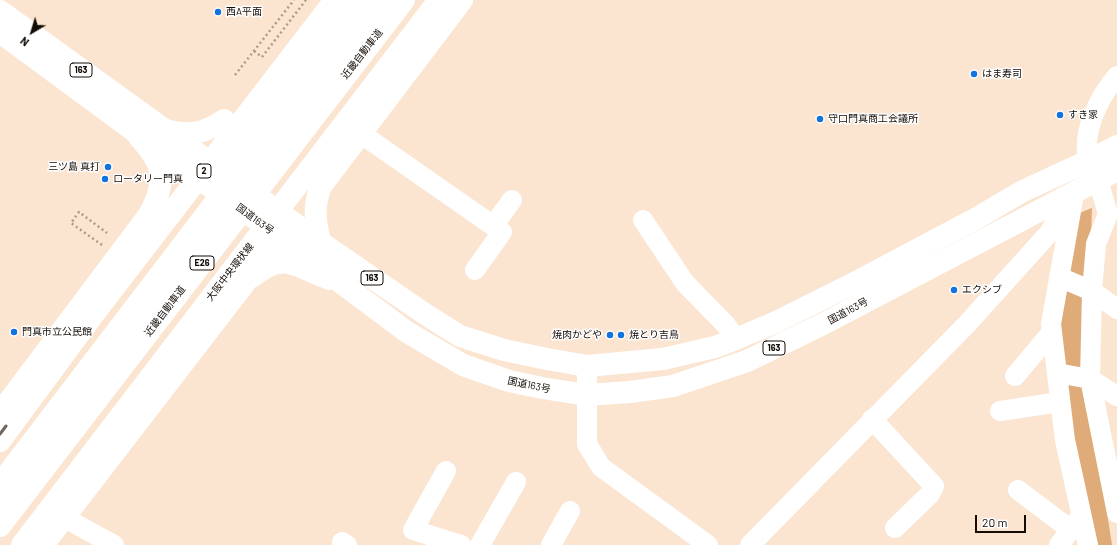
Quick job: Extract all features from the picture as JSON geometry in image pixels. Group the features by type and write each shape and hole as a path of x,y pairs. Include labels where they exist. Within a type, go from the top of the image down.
{"main road":[{"name":"2","path":"192,162 317,0"},
{"name":"2","path":"0,441 93,315 335,0"},
{"path":"218,181 355,0"},
{"name":"E26","path":"0,484 370,0"},
{"path":"0,505 387,0"},
{"name":"近畿自動車道","path":"0,526 404,0"},
{"name":"大阪中央環状線","path":"22,545 439,0"},
{"path":"320,242 314,210 321,186 462,0"},
{"name":"国道163号","path":"0,11 163,129 192,162"},
{"name":"国道163号","path":"0,32 136,133 192,162 284,228 339,281 407,332 463,365 509,381 587,395 630,392 673,386 747,361 823,324 1071,194 1101,170 1117,146"},
{"path":"163,129 176,133 189,134 207,130 224,120"},
{"path":"0,413 156,204 160,184 160,173 156,160 136,133"},
{"name":"国道163号","path":"284,228 320,242 425,314 460,336 504,350 588,366 663,359 715,347 736,339 776,322 862,279 977,218 1023,191 1101,170"},
{"path":"10,545 23,523 73,454 259,210"},
{"path":"43,545 244,284 284,228"},
{"path":"244,284 269,265 281,262 293,263 322,276 339,281"}],"street":[{"path":"1117,76 1108,87 1100,102 1092,121 1086,144 1101,170 1112,217 1096,244 1092,291 1090,379 1117,513"},
{"path":"360,133 502,232 475,270"},
{"path":"1071,194 1051,324 1064,440 1071,530"},
{"path":"750,545 872,419 967,324 1050,232 1071,194"},
{"path":"493,226 512,200"},
{"path":"643,220 685,283 726,325 736,339"},
{"path":"1059,277 1092,291 1117,309"},
{"path":"1015,376 1052,332"},
{"path":"588,366 587,444 601,467 708,545"},
{"path":"1057,372 1090,379 1117,396"},
{"path":"1000,411 1060,402"},
{"path":"872,419 934,486 930,494 895,528"},
{"path":"446,471 413,530 461,545"},
{"path":"480,545 516,482"},
{"path":"1018,490 1071,530 1088,545"},
{"path":"550,545 570,511"},
{"path":"65,518 114,545"}],"path":[{"path":"235,75 294,0"},
{"path":"254,51 262,57 306,0"},
{"path":"96,240 71,223 79,212 107,233"}],"shaded area":[{"path":"1092,208 1086,377 1112,545 1094,545 1080,477 1056,324 1077,214"}],"railway":[{"path":"0,434 6,426"}],"place":[{"name":"西A平面","path":"218,12"},
{"name":"はま寿司","path":"974,74"},
{"name":"すき家","path":"1060,115"},
{"name":"守口門真商工会議所","path":"820,119"},
{"name":"三ツ島 真打","path":"108,167"},
{"name":"ロータリー門真","path":"105,179"},
{"name":"エクシブ","path":"954,290"},
{"name":"門真市立公民館","path":"14,332"},
{"name":"焼肉かどや","path":"610,335"},
{"name":"焼とり吉鳥","path":"621,335"}]}
